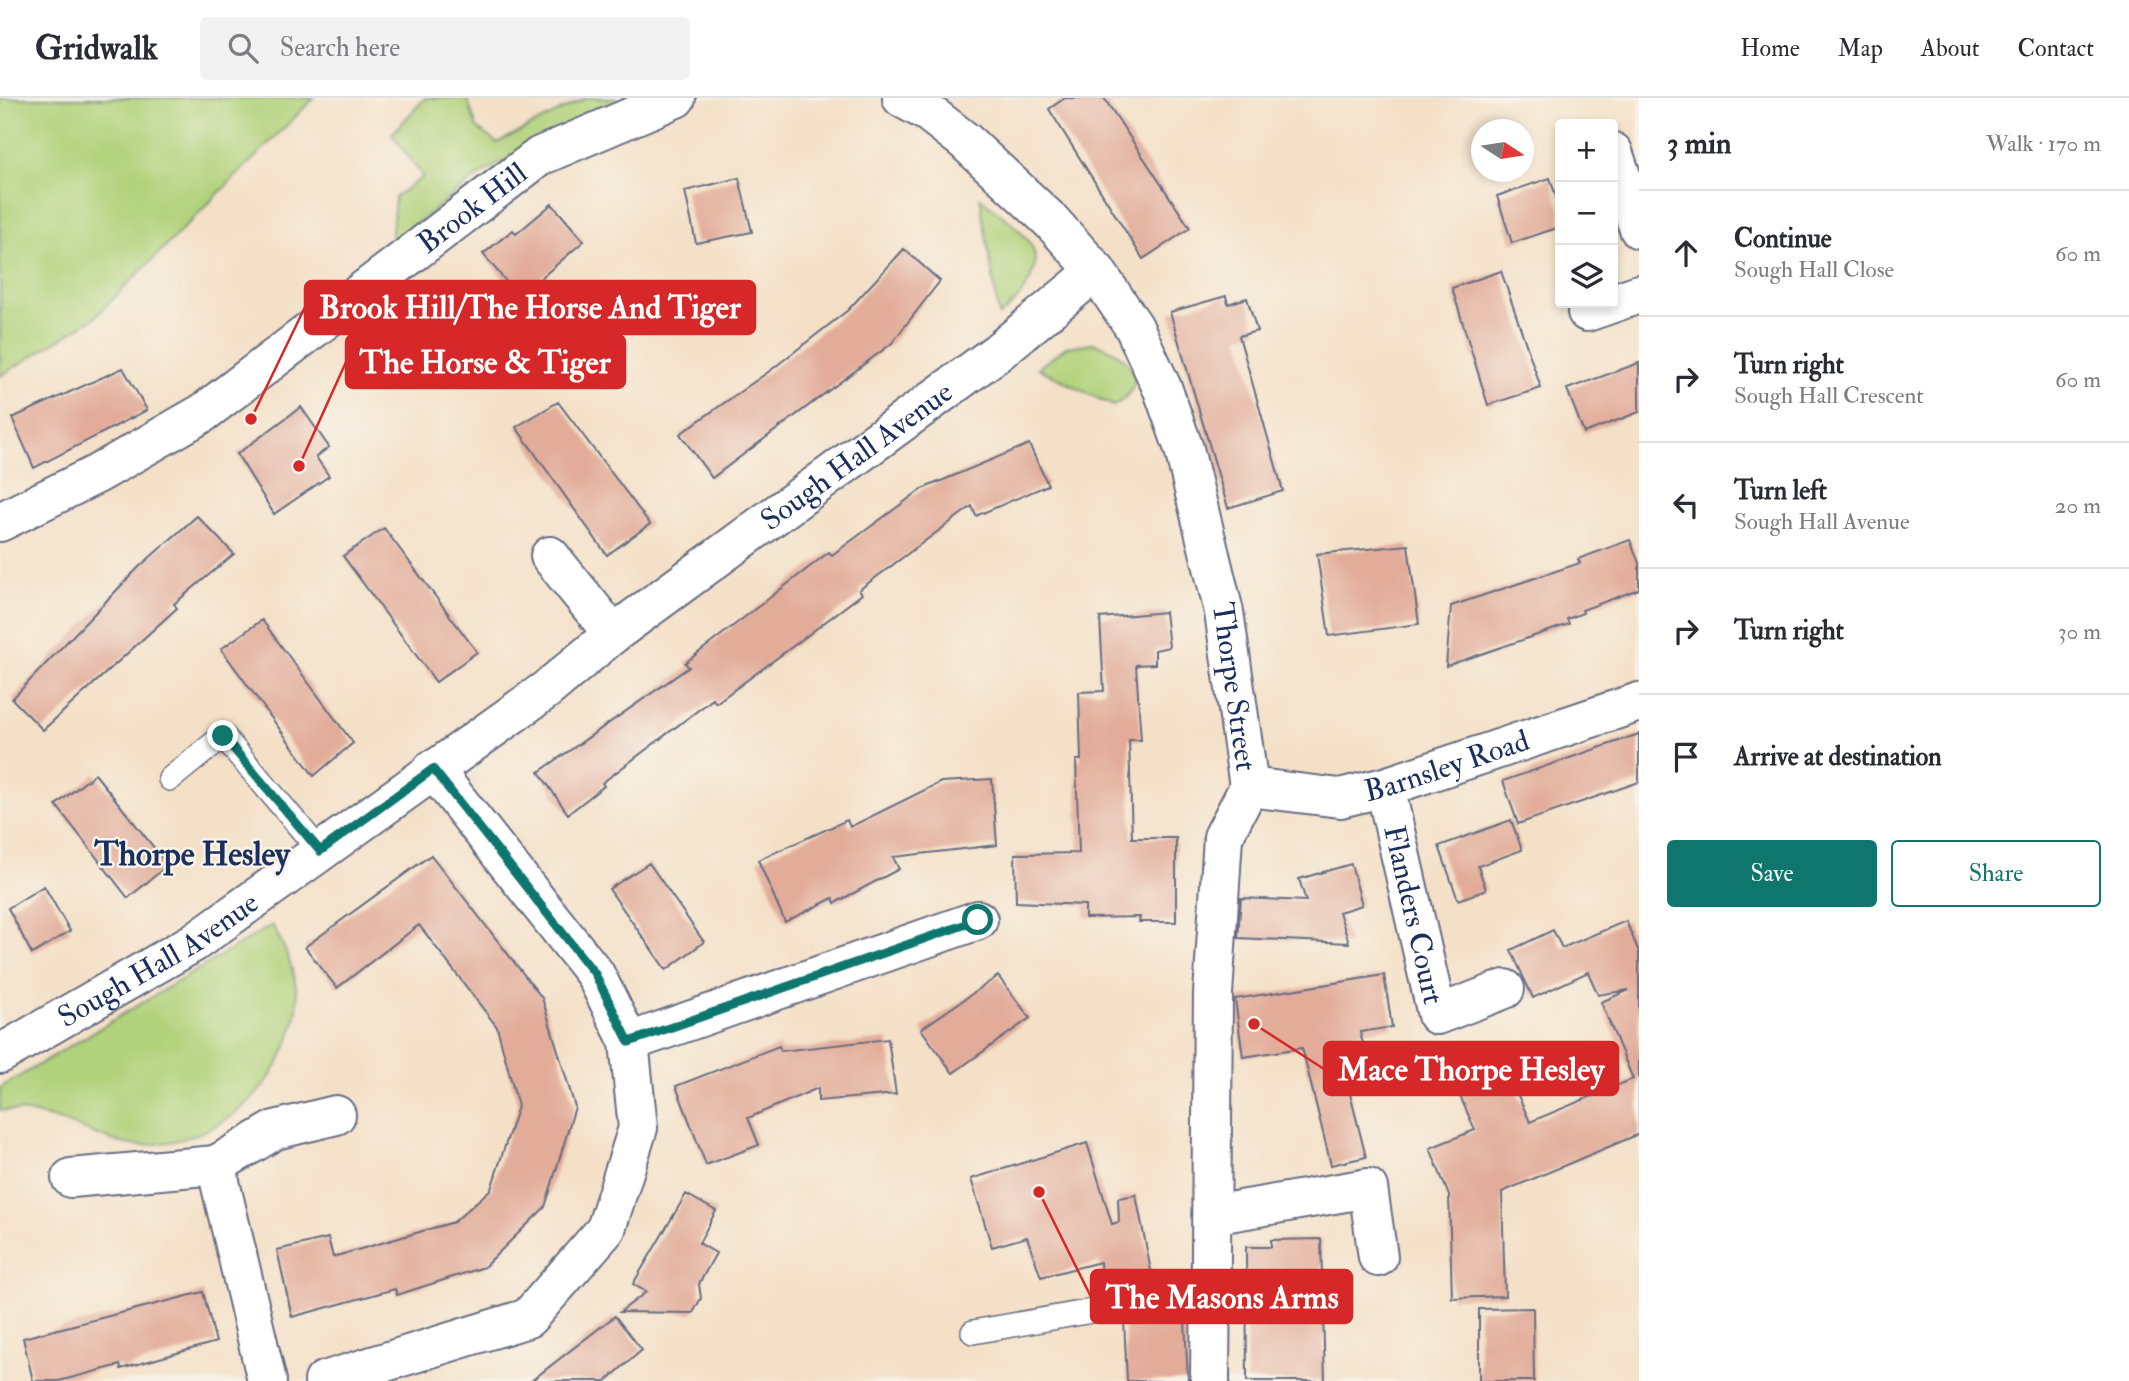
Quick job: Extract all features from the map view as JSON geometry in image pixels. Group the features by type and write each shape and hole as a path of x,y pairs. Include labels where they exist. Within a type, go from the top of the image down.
{"street":[{"name":"Brook Hill","path":"0,522 97,474 203,413 540,156 677,98"},
{"name":"Thorpe Street","path":"902,98 929,113 996,168 1051,221 1096,271 1134,327 1163,390 1184,449 1224,612 1249,787 1223,837 1213,994 1210,1381"},
{"path":"1618,167 1639,229"},
{"name":"Sough Hall Avenue","path":"0,1054 193,943 546,690 613,634 998,352 1096,271"},
{"path":"1587,312 1639,294"},
{"path":"550,556 613,634"},
{"name":"Barnsley Road","path":"1249,787 1340,798 1385,787 1639,702"},
{"path":"324,1381 528,1318 606,1229 638,1128 629,1042 595,974 433,769"},
{"name":"Flanders Court","path":"1385,787 1437,1014 1505,989"},
{"path":"629,1042 978,920"},
{"path":"71,1178 216,1166 275,1130 336,1115"},
{"path":"216,1166 267,1381"},
{"path":"1212,1215 1367,1188 1378,1257"}],"lane":[{"path":"360,293 415,365"},
{"path":"170,779 223,736 320,851"},
{"path":"973,1332 1211,1290"}],"green space":[{"path":"0,98 314,98 94,318 0,376"},
{"path":"425,98 467,98 477,128 497,143 586,98 616,98 618,104 535,142 472,180 391,243 395,197 423,177 392,134"},
{"path":"980,198 1019,230 1034,252 1033,273 1028,283 1015,302 999,316"},
{"path":"1093,343 1117,353 1132,369 1133,388 1113,406 1038,368 1066,347"},
{"path":"272,925 292,968 297,1002 295,1019 278,1064 265,1084 250,1101 232,1115 192,1136 169,1142 129,1145 45,1116 0,1110 0,1088"}],"building":[{"path":"1065,98 1104,98 1190,228 1143,259 1049,109"},
{"path":"739,178 752,232 696,243 685,191"},
{"path":"1550,178 1555,194 1555,229 1512,243 1497,196"},
{"path":"552,204 584,241 519,297 483,254 513,230 516,234"},
{"path":"904,249 940,281 891,344 712,478 680,434 771,370 848,310"},
{"path":"1501,271 1541,388 1488,405 1452,288"},
{"path":"1226,296 1228,304 1247,298 1257,331 1239,336 1283,491 1228,508 1170,312"},
{"path":"1639,363 1639,412 1584,433 1567,389"},
{"path":"123,368 147,410 34,468 12,418"},
{"path":"558,402 650,524 607,555 516,427"},
{"path":"301,407 329,447 316,457 329,476 274,514 237,454"},
{"path":"1029,444 1048,485 976,516 972,506 859,590 862,594 800,641 716,703 713,699 602,783 604,786 568,814 539,772 689,667 685,663 829,552 832,555 922,489"},
{"path":"197,516 234,554 174,604 177,608 43,730 12,699 139,567"},
{"path":"384,528 477,652 436,682 343,556"},
{"path":"1630,540 1639,563 1639,589 1582,610 1583,613 1567,619 1569,624 1446,666 1451,606 1580,563 1578,559"},
{"path":"1408,545 1419,624 1329,636 1317,554"},
{"path":"1165,612 1169,647 1155,650 1155,664 1136,665 1141,740 1129,740 1132,838 1176,838 1176,922 1139,922 1140,917 1085,918 1085,905 1016,902 1015,854 1079,853 1076,760 1081,760 1079,692 1104,691 1100,618"},
{"path":"262,620 353,743 314,776 221,649"},
{"path":"1639,734 1639,782 1518,824 1503,781"},
{"path":"95,774 168,865 128,898 56,805"},
{"path":"992,779 997,845 893,857 899,869 835,903 833,898 785,922 758,860 847,820 850,827 941,782"},
{"path":"1511,820 1522,850 1478,866 1486,890 1458,900 1439,846"},
{"path":"431,855 542,998 575,1107 545,1207 484,1267 397,1295 395,1289 292,1317 277,1250 328,1238 333,1257 454,1222 491,1189 518,1106 497,1027 419,925 337,988 305,947"},
{"path":"649,863 704,942 666,970 609,889"},
{"path":"1351,864 1362,905 1339,912 1349,943 1238,938 1241,898 1306,901 1299,879"},
{"path":"44,886 70,931 32,954 8,908"},
{"path":"1626,921 1639,952 1639,1134 1502,1192 1505,1296 1452,1298 1449,1196 1430,1148 1475,1130 1449,1071 1497,1049 1530,1122 1633,1079 1601,1002 1629,990 1598,995 1588,972 1533,998 1511,950 1553,930 1562,948"},
{"path":"1384,975 1392,1027 1360,1032 1371,1076 1347,1082 1366,1157 1331,1165 1302,1048 1243,1057 1235,999"},
{"path":"998,976 1030,1018 953,1073 921,1029"},
{"path":"888,1039 896,1094 818,1101 818,1088 748,1118 759,1145 706,1165 676,1086 779,1046 781,1051"},
{"path":"1087,1143 1112,1224 1119,1222 1118,1198 1136,1195 1154,1286 1122,1291 1122,1282 1102,1288 1100,1262 1041,1277 1027,1237 992,1247 971,1179"},
{"path":"686,1194 716,1211 699,1243 716,1253 699,1284 701,1298 693,1313 620,1312 646,1292 633,1284"},
{"path":"1321,1239 1325,1381 1247,1381 1246,1247 1271,1247 1271,1240"},
{"path":"203,1292 216,1342 121,1369 120,1365 59,1381 33,1381 23,1338"},
{"path":"1533,1308 1534,1381 1479,1381 1479,1309"},
{"path":"1160,1313 1162,1322 1185,1321 1188,1381 1127,1381 1124,1320"},
{"path":"615,1316 642,1350 606,1381 531,1381"}],"place":[{"name":"Brook Hill/The Horse And Tiger","path":"251,419"},
{"name":"The Horse & Tiger","path":"299,466"},
{"name":"Mace Thorpe Hesley","path":"1254,1024"},
{"name":"The Masons Arms","path":"1039,1192"}],"district":[{"name":"Thorpe Hesley","path":"192,853"}],"route":[{"path":"223,736 320,851 433,769 595,974 629,1042 978,920"}]}
